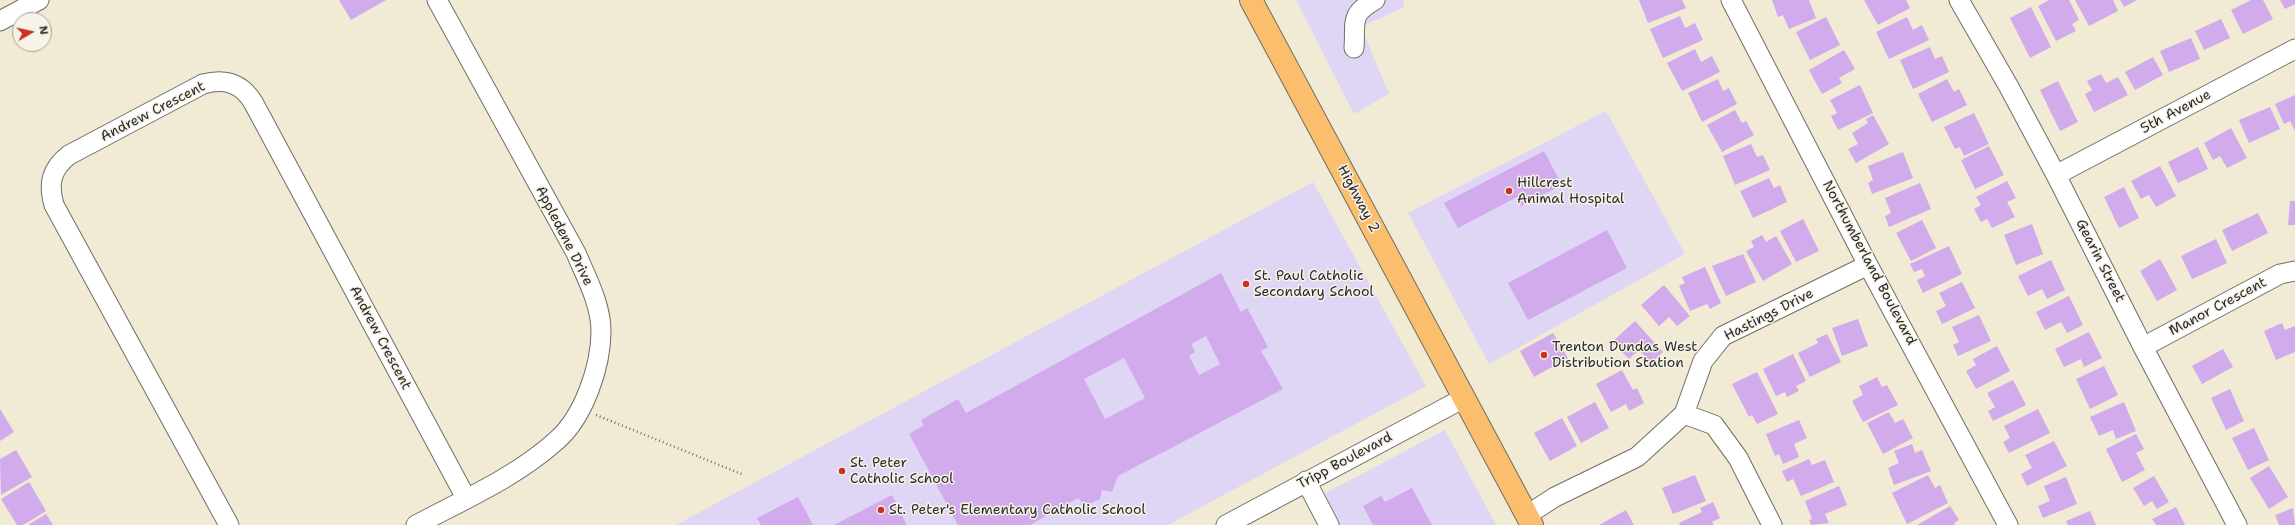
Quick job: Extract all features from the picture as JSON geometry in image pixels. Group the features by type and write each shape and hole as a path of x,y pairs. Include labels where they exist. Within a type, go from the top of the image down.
{"main road":[{"name":"Highway 2","path":"1251,0 1529,520"}],"street":[{"path":"0,21 39,0"},
{"name":"Appledene Drive","path":"416,525 517,470 557,440 581,409 596,370 601,330 592,290 576,253 437,0"},
{"path":"1354,48 1357,13 1375,0"},
{"name":"Northumberland Boulevard","path":"1731,0 1868,265 2008,525"},
{"name":"Gearin Street","path":"1958,0 2009,87 2056,175 2143,347 2237,525"},
{"name":"5th Avenue","path":"2056,175 2295,49"},
{"name":"Andrew Crescent","path":"229,525 54,205 50,193 53,172 59,163 69,155 203,84 214,81 226,81 237,85 246,92 253,102 466,498"},
{"name":"Hastings Drive","path":"1529,520 1555,497 1637,457 1684,414 1703,361 1724,336 1868,265"},
{"name":"Manor Crescent","path":"2143,347 2280,274 2295,271"},
{"name":"Tripp Boulevard","path":"1226,525 1464,398"},
{"path":"1684,414 1714,425 1738,458 1772,525"},
{"path":"1306,481 1329,525"}],"path":[{"path":"581,409 744,475"}],"shaded area":[{"path":"1296,0 1403,0 1404,7 1361,27 1389,94 1354,114"},
{"path":"1606,111 1685,254 1489,364 1408,213"},
{"name":"St. Paul Catholic Secondary School","path":"1313,182 1426,386 1168,525 676,525"},
{"path":"1445,430 1496,525 1338,525 1322,495"}],"building":[{"path":"339,0 386,0 351,20"},
{"path":"1639,0 1682,0 1686,8 1648,23"},
{"path":"1772,0 1809,0 1816,18 1789,29 1783,15 1778,17"},
{"path":"1864,0 1906,0 1910,8 1878,25"},
{"path":"2049,0 2069,0 2079,20 2072,24 2076,31 2056,41 2038,6"},
{"path":"2075,0 2113,0 2118,11 2089,26"},
{"path":"2120,0 2137,0 2124,7"},
{"path":"2251,0 2263,0 2273,19 2243,34 2231,10"},
{"path":"2280,0 2295,0 2295,4 2285,9"},
{"path":"2031,7 2051,47 2030,58 2010,18"},
{"path":"1680,16 1685,28 1695,23 1703,40 1663,58 1650,29"},
{"path":"1826,17 1840,45 1810,60 1796,32"},
{"path":"1907,17 1913,30 1922,25 1929,40 1889,59 1876,32"},
{"path":"2221,19 2230,38 2204,50 2195,31"},
{"path":"2191,38 2200,59 2169,72 2160,51"},
{"path":"1930,47 1935,59 1942,56 1949,72 1913,89 1900,60"},
{"path":"1695,49 1701,62 1712,56 1720,72 1682,91 1667,63"},
{"path":"1844,50 1855,69 1839,78 1842,83 1822,94 1809,70"},
{"path":"2153,57 2163,75 2135,90 2125,72"},
{"path":"2101,74 2106,83 2118,77 2128,95 2094,112 2085,94 2092,90 2087,81"},
{"path":"1718,79 1723,91 1729,88 1737,104 1702,122 1688,93"},
{"path":"1947,79 1954,92 1959,89 1967,105 1932,122 1918,94"},
{"path":"2058,81 2078,122 2060,131 2040,90"},
{"path":"1860,85 1873,113 1838,130 1831,116 1837,113 1830,100"},
{"path":"2295,95 2295,131 2290,121 2284,124 2275,104"},
{"path":"2270,107 2280,129 2249,143 2239,120"},
{"path":"1735,110 1742,123 1746,121 1754,135 1722,152 1707,125"},
{"path":"1974,113 1989,144 1964,156 1960,147 1955,149 1944,127"},
{"path":"1873,115 1889,144 1856,163 1848,149 1858,144 1852,133 1868,123 1866,119"},
{"path":"2231,128 2247,158 2227,168 2220,156 2213,160 2204,143"},
{"path":"1751,144 1757,157 1763,155 1770,170 1735,185 1723,156"},
{"path":"1989,146 2004,175 1975,189 1961,160"},
{"path":"2198,147 2208,169 2178,183 2168,162"},
{"name":"Hillcrest Animal Hospital","path":"1544,151 1562,185 1521,206 1517,197 1458,228 1444,203"},
{"path":"1903,152 1913,178 1872,194 1868,183 1873,180 1868,166"},
{"path":"2160,166 2176,196 2156,207 2149,195 2141,199 2131,181"},
{"path":"1769,178 1774,188 1780,185 1787,202 1753,218 1740,191"},
{"path":"2007,181 2016,198 2007,202 2015,217 1992,228 1987,219 1981,222 1974,209 1981,205 1976,197"},
{"path":"1920,183 1931,209 1889,227 1885,216 1891,213 1885,198"},
{"path":"2124,187 2139,218 2119,228 2104,197"},
{"path":"2290,201 2295,201 2295,225 2288,225"},
{"path":"2258,213 2268,233 2232,251 2222,230"},
{"path":"1803,219 1819,251 1796,262 1780,231"},
{"path":"1922,220 1936,248 1911,261 1896,233"},
{"path":"2032,224 2043,254 2016,265 2004,235"},
{"path":"1607,230 1627,268 1528,320 1508,283"},
{"path":"1762,235 1766,242 1776,236 1792,264 1763,281 1746,251 1754,247 1751,241"},
{"path":"2216,239 2227,263 2192,279 2181,256"},
{"path":"1949,246 1962,274 1923,293 1917,280 1925,276 1922,269 1914,272 1910,264"},
{"path":"1743,254 1756,282 1726,296 1712,266"},
{"path":"2160,259 2177,290 2157,301 2140,271"},
{"path":"2051,260 2065,290 2047,299 2042,289 2028,296 2018,276"},
{"path":"1705,267 1721,303 1710,309 1707,304 1690,311 1679,286 1685,283 1682,277"},
{"path":"1221,273 1241,312 1247,308 1268,347 1261,351 1283,389 1118,476 1112,492 1102,490 1100,499 1085,506 1078,498 1030,525 958,525 909,434 924,425 921,420 958,399 966,413","holes":["1206,336 1220,364 1199,375 1189,356 1195,352 1191,344","1124,358 1145,398 1105,419 1084,379"]},
{"path":"1962,282 1975,308 1942,324 1936,311 1946,306 1939,293"},
{"path":"1664,285 1690,316 1677,326 1669,317 1659,326 1641,305"},
{"path":"2069,296 2083,325 2067,333 2061,322 2045,330 2036,312"},
{"path":"1979,315 1991,341 1958,356 1953,345 1959,342 1952,327"},
{"path":"1858,319 1868,346 1842,356 1832,328"},
{"path":"1635,321 1663,352 1651,363 1639,350 1629,359 1612,342"},
{"path":"2282,323 2285,330 2295,326 2295,352 2276,360 2264,331"},
{"path":"2089,332 2102,358 2084,367 2081,359 2064,367 2055,349"},
{"name":"Trenton Dundas West Distribution Station","path":"1553,333 1568,358 1534,377 1520,351"},
{"path":"1827,334 1841,362 1810,377 1798,353 1818,343 1816,339"},
{"path":"1997,346 2010,371 1976,389 1966,371 1976,365 1973,359"},
{"path":"2223,349 2233,367 2202,384 2192,366"},
{"path":"1793,354 1806,381 1796,386 1799,391 1787,397 1785,392 1776,396 1763,369"},
{"path":"2104,366 2118,395 2090,409 2076,379"},
{"path":"1622,370 1633,390 1637,388 1644,403 1629,411 1626,404 1611,412 1596,384"},
{"path":"1757,372 1778,414 1757,424 1752,415 1749,417 1732,384"},
{"path":"1877,377 1882,387 1887,385 1898,405 1863,422 1852,401 1863,395 1859,386"},
{"path":"2013,380 2026,405 1993,421 1988,411 1995,407 1987,393"},
{"path":"2230,389 2244,421 2226,430 2211,398"},
{"path":"1595,402 1609,428 1581,443 1567,417"},
{"path":"2124,402 2136,431 2116,439 2113,430 2099,436 2090,417"},
{"path":"0,409 14,432 0,441"},
{"path":"2038,409 2050,433 2009,453 2003,442 2010,438 2004,426"},
{"path":"1889,412 1895,423 1903,419 1913,438 1883,454 1867,423"},
{"path":"1562,418 1577,446 1550,461 1534,433"},
{"path":"1799,420 1807,438 1794,444 1799,457 1783,464 1779,454 1775,456 1766,434"},
{"path":"2254,428 2269,460 2248,470 2232,438"},
{"path":"2136,434 2144,449 2136,453 2145,470 2122,482 2106,449"},
{"path":"2054,441 2067,466 2027,486 2021,474 2032,468 2025,455"},
{"path":"1912,444 1915,453 1922,450 1931,471 1894,485 1888,468 1899,463 1894,451"},
{"path":"16,450 32,477 1,495 0,459"},
{"path":"1809,459 1812,465 1825,460 1834,482 1801,496 1793,479 1787,482 1782,471"},
{"path":"2269,466 2288,497 2269,509 2250,478"},
{"path":"1695,475 1706,501 1673,514 1662,488"},
{"path":"1928,475 1935,488 1940,485 1948,503 1907,524 1892,493"},
{"path":"2154,476 2169,502 2157,509 2152,501 2144,506 2133,488"},
{"path":"2066,477 2077,504 2043,518 2038,506 2050,501 2044,486"},
{"path":"29,482 46,511 23,525 17,525 1,499"},
{"path":"1839,486 1847,505 1825,514 1829,523 1811,525 1809,520 1812,519 1805,501"},
{"path":"1412,488 1432,525 1373,525 1363,506 1381,496 1385,502"},
{"name":"St. Peter's Elementary Catholic School","path":"892,495 907,525 834,525"},
{"path":"798,497 813,525 761,525 757,518"},
{"path":"1713,502 1720,518 1712,522 1714,525 1680,525 1679,523 1702,512 1700,508"},
{"path":"1950,506 1959,520 1954,523 1955,525 1917,525"},
{"path":"2176,507 2185,525 2156,525 2152,519"},
{"path":"2293,508 2295,525 2279,525 2275,515"},
{"path":"1626,510 1634,525 1599,525"},
{"path":"2090,511 2096,525 2068,525 2066,521"},
{"path":"46,514 53,525 28,525"}],"place":[{"name":"Hillcrest Animal Hospital","path":"1509,191"},
{"name":"St. Paul Catholic Secondary School","path":"1246,284"},
{"name":"Trenton Dundas West Distribution Station","path":"1544,355"},
{"name":"St. Peter Catholic School","path":"842,471"},
{"name":"St. Peter's Elementary Catholic School","path":"881,510"}]}
